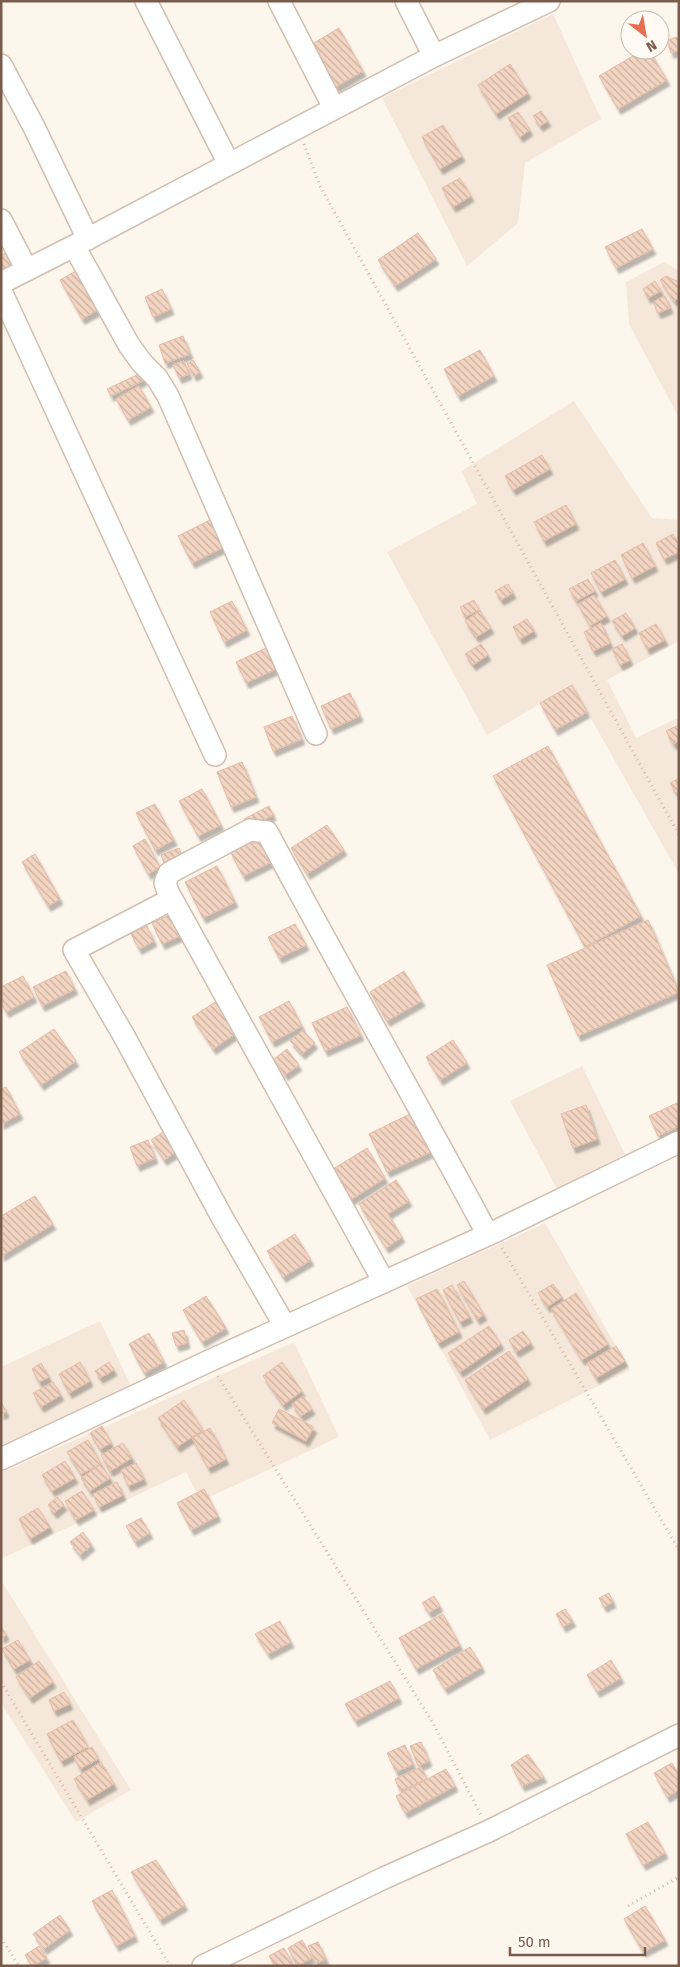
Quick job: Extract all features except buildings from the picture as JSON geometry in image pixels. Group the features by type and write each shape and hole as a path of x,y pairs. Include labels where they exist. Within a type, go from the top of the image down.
{"street":[{"path":"146,1 229,164"},
{"path":"279,1 334,108"},
{"path":"406,1 434,56"},
{"path":"1,283 81,243 434,56 550,1"},
{"path":"1,65 34,127 81,243 129,345 142,363 157,378 168,396 316,734"},
{"path":"1,220 27,270"},
{"path":"1,291 215,755"},
{"path":"384,1282 172,899 165,883 169,873 250,830 267,832 335,959 491,1233"},
{"path":"172,899 74,950 124,1036 222,1219 285,1326"},
{"path":"1,1459 209,1361 491,1233 679,1142"},
{"path":"203,1966 384,1878 489,1831 679,1735"}],"path":[{"path":"298,127 320,186 679,835"},
{"path":"491,1233 679,1550"},
{"path":"209,1361 434,1725 489,1831"},
{"path":"1,1682 170,1966"},
{"path":"628,1906 679,1877"},
{"path":"1,1938 19,1966"}],"shaded area":[{"path":"553,14 601,119 525,163 518,223 467,266 382,98"},
{"path":"664,262 679,271 679,418 629,324 626,282"},
{"path":"574,401 652,518 679,520 679,641 607,680 636,738 679,717 679,874 572,685 487,735 387,552 477,504 461,471"},
{"path":"582,1066 625,1154 557,1189 510,1101"},
{"path":"545,1223 630,1370 490,1440 407,1286"},
{"path":"100,1321 136,1396 1,1453 1,1367"},
{"path":"294,1342 339,1437 201,1501 186,1472 1,1559 1,1473"},
{"path":"1,1580 131,1790 76,1822 1,1703"}]}
